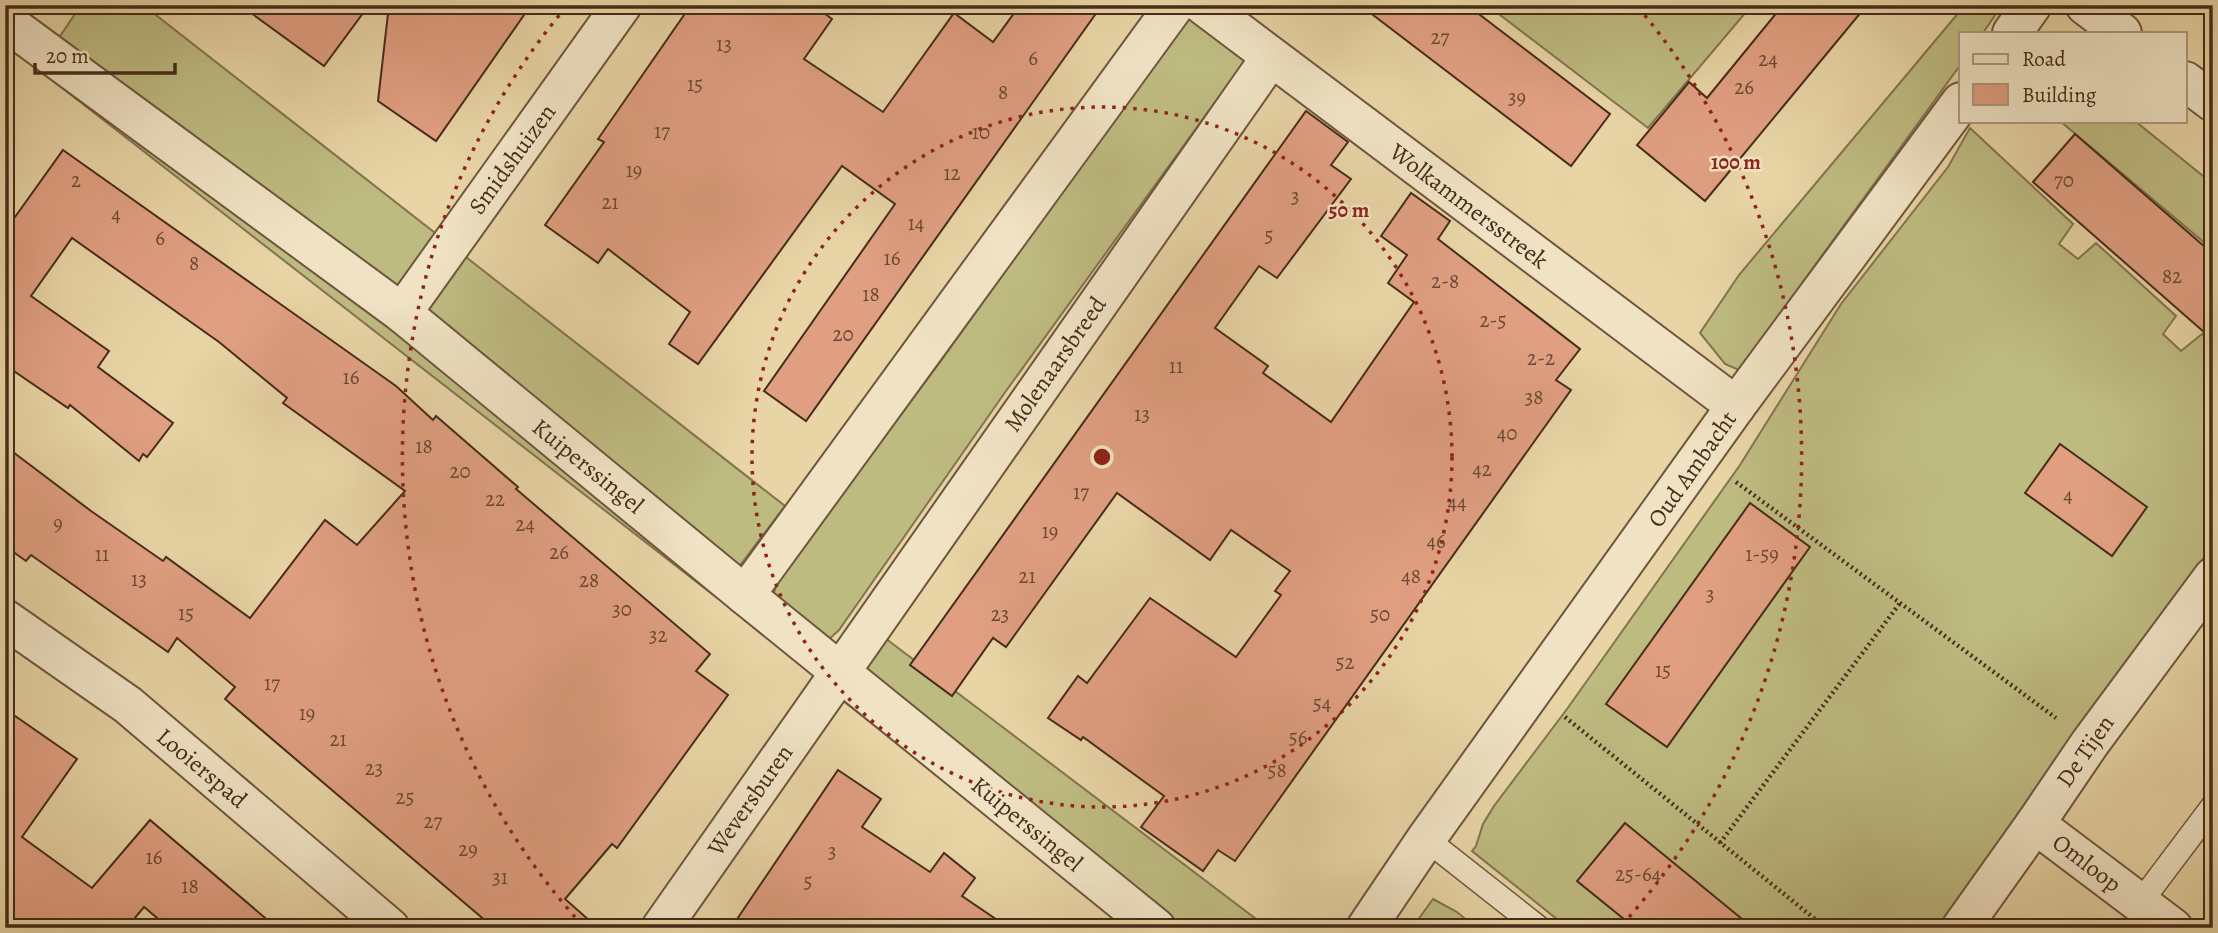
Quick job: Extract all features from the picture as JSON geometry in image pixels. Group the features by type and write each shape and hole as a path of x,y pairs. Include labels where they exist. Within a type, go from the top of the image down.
{"street":[{"name":"Smidshuizen","path":"402,313 622,5"},
{"path":"745,594 1175,5"},
{"name":"Wolkammersstreek","path":"1202,5 1736,406"},
{"path":"2013,32 2032,5"},
{"path":"2085,5 2121,32"},
{"name":"Kuiperssingel","path":"12,22 402,313 1156,928"},
{"name":"Molenaarsbreed","path":"839,671 1271,57"},
{"path":"2186,81 2213,102"},
{"name":"Oud Ambacht","path":"1366,928 1426,839 1736,406 1959,105"},
{"name":"De Tijen","path":"1961,928 2090,743 2213,577"},
{"name":"Looierspad","path":"5,618 128,705 390,928"},
{"name":"Weversburen","path":"661,928 839,671"},
{"name":"Omloop","path":"2035,824 2173,928"}],"lane":[{"path":"2140,903 2213,806"},
{"path":"1426,839 1539,928"}],"path":[{"path":"1702,455 2090,743"},
{"path":"1720,843 1900,603"},
{"path":"1533,691 1826,928"}],"shaded area":[{"path":"81,5 143,5 785,506 716,597 38,69"},
{"path":"1487,5 1752,5 1648,128"},
{"path":"1965,5 2002,5 1984,32 1959,32 1959,67 1739,370 1725,364 1700,333 1739,275"},
{"path":"1188,16 1247,58 1006,391 839,630 826,642 773,594 780,578 943,358"},
{"path":"2061,122 2136,122 2213,184 2213,250"},
{"path":"1970,128 2073,224 2059,244 2078,259 2096,243 2176,316 2163,334 2181,351 2202,334 2213,343 2213,545 1939,928 1568,928 1472,851 1483,824 1740,465 1841,304 1948,167"},
{"path":"881,635 1268,928 1134,928 833,693"},
{"path":"1433,899 1457,912 1476,928 1412,928"}],"building":[{"path":"240,5 369,5 324,66"},
{"path":"389,5 531,5 436,141 378,101"},
{"path":"691,5 813,5 832,19 804,59 883,112 954,13 993,42 1020,5 1102,5 806,421 764,391 895,204 842,166 698,364 669,344 690,312 608,249 598,263 545,225 604,142 598,139"},
{"path":"1360,5 1467,5 1610,114 1571,166"},
{"path":"1783,5 1867,5 1705,201 1637,145 1689,82 1707,98"},
{"path":"1306,111 1348,142 1331,165 1351,179 1277,278 1259,266 1215,328 1268,366 1263,373 1331,422 1414,302 1388,283 1407,255 1381,236 1411,193 1450,221 1438,239 1580,349 1556,380 1571,390 1235,861 1218,850 1203,871 1141,827 1164,796 1083,737 1081,740 1048,718 1078,676 1087,683 1150,598 1236,657 1281,595 1275,591 1290,571 1231,530 1210,560 1117,493 1006,647 993,638 952,696 910,665"},
{"path":"2075,134 2213,254 2213,340 2033,182"},
{"path":"63,150 396,386 433,420 436,416 518,487 516,489 710,654 696,671 728,695 617,848 612,844 565,899 598,928 494,928 225,699 235,687 177,638 168,652 31,555 26,561 5,546 5,446 91,511 163,561 166,557 250,618 325,520 357,545 405,491 283,403 287,398 219,342 72,238 31,296 109,351 98,367 173,423 147,457 143,454 139,461 70,405 68,408 5,365 5,231"},
{"path":"2060,444 2147,507 2112,556 2025,493"},
{"path":"1750,503 1810,547 1667,747 1606,704"},
{"path":"5,709 77,759 22,837 92,888 150,820 277,928 169,928 144,907 134,919 146,928 5,928"},
{"path":"838,770 881,799 862,827 930,872 944,853 975,878 962,896 1009,928 731,928"},
{"path":"1625,823 1753,928 1635,928 1577,881"}]}
